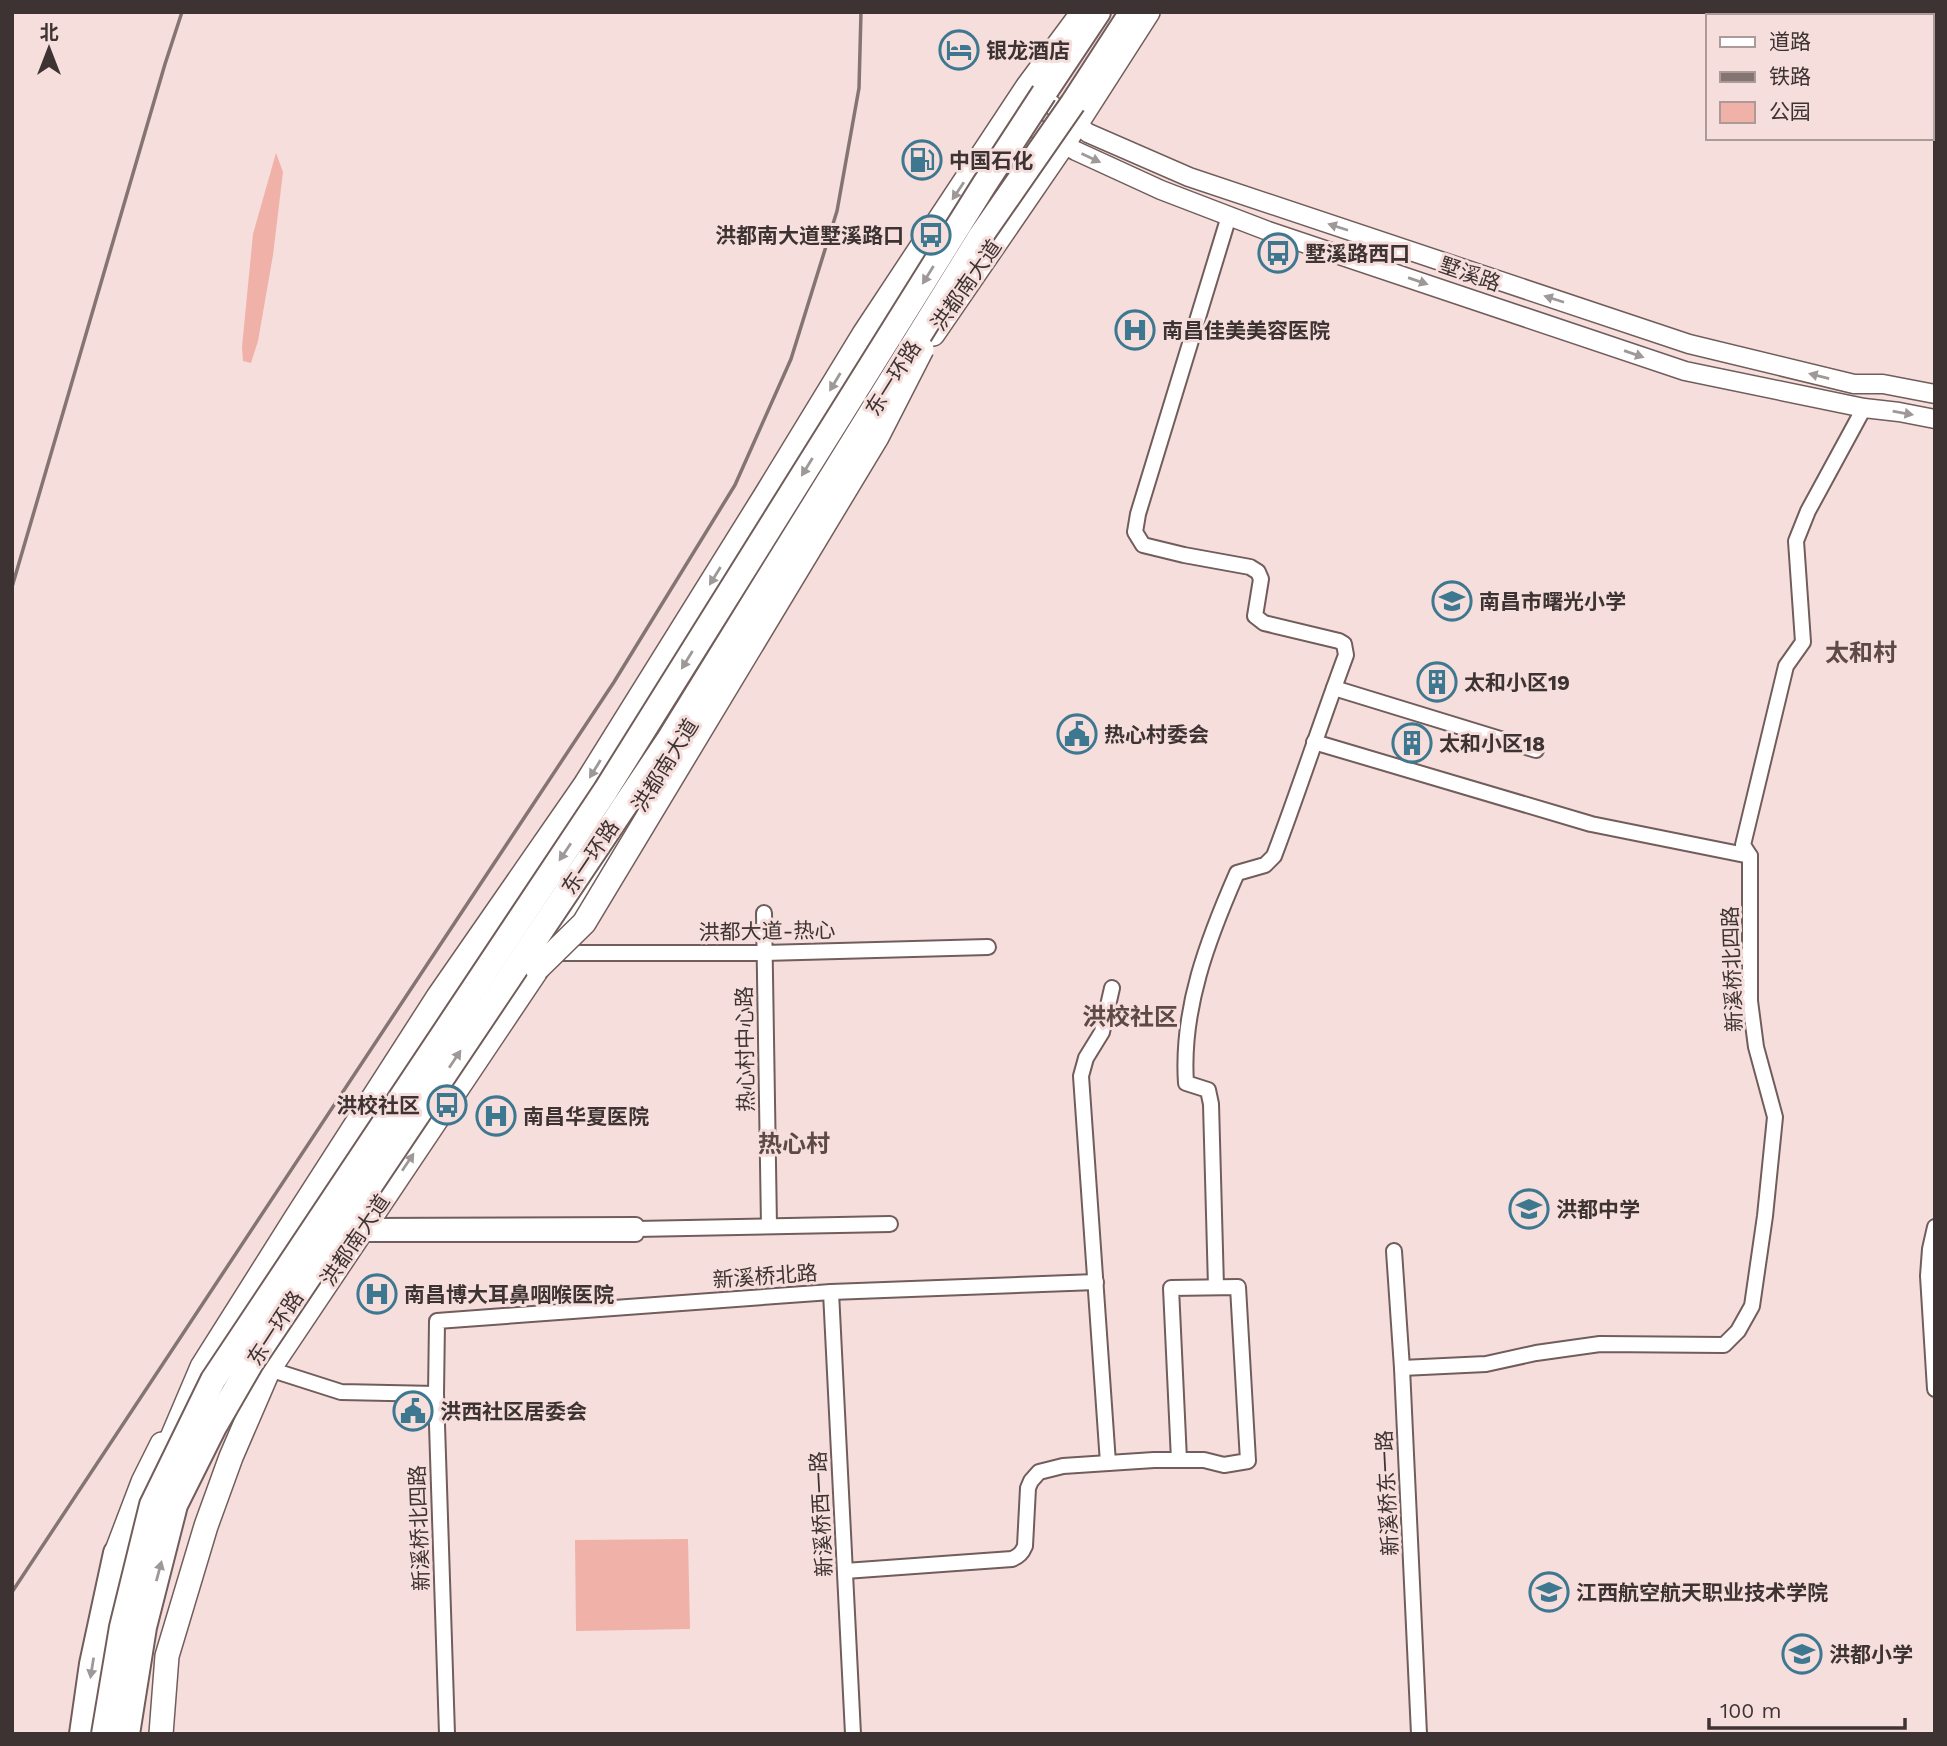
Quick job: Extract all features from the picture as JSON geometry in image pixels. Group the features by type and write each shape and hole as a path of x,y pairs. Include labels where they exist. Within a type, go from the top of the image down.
{"highway":[{"name":"东一环路","path":"104,1734 122,1627 152,1504 213,1380 606,790 984,185 1098,12"},
{"name":"东一环路","path":"127,1734 144,1627 176,1505 214,1427 251,1363 668,741 980,237 1132,12"},
{"path":"82,1734 92,1664 116,1553"}],"main road":[{"path":"116,1553 143,1482 202,1367 439,997 585,785 864,334 1028,86 1083,12"},
{"name":"洪都南大道","path":"161,1734 167,1656 206,1526 231,1457 266,1375 542,961 731,660 891,395 1070,134 1148,12"},
{"path":"542,961 584,923 592,911 877,437 980,237"},
{"path":"110,1734 115,1639 156,1474 202,1367"},
{"path":"145,1734 155,1651 177,1570 218,1455 266,1375"}],"street":[{"name":"墅溪路","path":"1028,86 1070,134 1076,150 1161,190 1229,216 1685,371 1864,408 1935,419"},
{"name":"墅溪路","path":"1009,114 1070,134 1088,133 1189,177 1689,344 1854,384 1883,384 1935,394"},
{"path":"1216,1287 1211,1104 1208,1090 1186,1083 1189,1017 1200,970 1237,873 1265,864 1273,856 1346,655 1344,644 1264,623 1255,616 1261,579 1258,572 1250,567 1143,545 1135,532 1138,514 1229,216"},
{"name":"新溪桥北四路","path":"1402,1368 1486,1364 1536,1353 1600,1344 1724,1345 1738,1331 1752,1307 1765,1216 1774,1117 1756,1047 1750,1001 1750,856 1743,845 1786,666 1803,642 1796,541 1808,511 1864,408"},
{"path":"1334,688 1536,750"},
{"path":"1314,742 1591,824 1750,856"},
{"name":"热心村中心路","path":"764,913 769,1226"},
{"name":"洪都大道-热心","path":"542,961 988,947"},
{"path":"1108,1463 1081,1076 1086,1058 1102,1032 1112,988"},
{"path":"362,1230 636,1234 636,1229 890,1224"},
{"path":"1935,1227 1928,1276 1935,1389"},
{"name":"新溪桥东一路","path":"1394,1251 1419,1734"},
{"name":"新溪桥北路","path":"437,1321 831,1292 1096,1282"},
{"path":"845,1571 1012,1559 1022,1553 1025,1546 1028,1488 1039,1472 1063,1466 1108,1463 1204,1460 1224,1465 1248,1461 1238,1287 1171,1288 1179,1460"},
{"name":"新溪桥西一路","path":"831,1292 853,1734"},
{"name":"新溪桥北四路","path":"437,1321 436,1394 447,1734"},
{"path":"266,1375 341,1392 436,1394"}],"green space":[{"path":"276,153 283,172 273,255 258,341 251,363 243,361 242,347 253,234"},
{"path":"688,1539 690,1629 576,1631 575,1540"}],"railway":[{"path":"12,587 182,12"},
{"path":"12,1592 614,682 735,485 791,359 837,211 859,88 861,12"}],"place":[{"name":"银龙酒店","path":"959,50"},
{"name":"中国石化","path":"922,160"},
{"name":"洪都南大道墅溪路口","path":"931,235"},
{"name":"墅溪路西口","path":"1278,253"},
{"name":"南昌佳美美容医院","path":"1135,330"},
{"name":"南昌市曙光小学","path":"1452,601"},
{"name":"太和小区19","path":"1437,682"},
{"name":"热心村委会","path":"1077,734"},
{"name":"太和小区18","path":"1412,743"},
{"name":"洪校社区","path":"447,1105"},
{"name":"南昌华夏医院","path":"496,1116"},
{"name":"洪都中学","path":"1529,1209"},
{"name":"南昌博大耳鼻咽喉医院","path":"377,1294"},
{"name":"洪西社区居委会","path":"413,1411"},
{"name":"江西航空航天职业技术学院","path":"1549,1592"},
{"name":"洪都小学","path":"1802,1654"}],"district":[{"name":"太和村","path":"1861,653"},
{"name":"洪校社区","path":"1130,1017"},
{"name":"热心村","path":"794,1144"}]}
